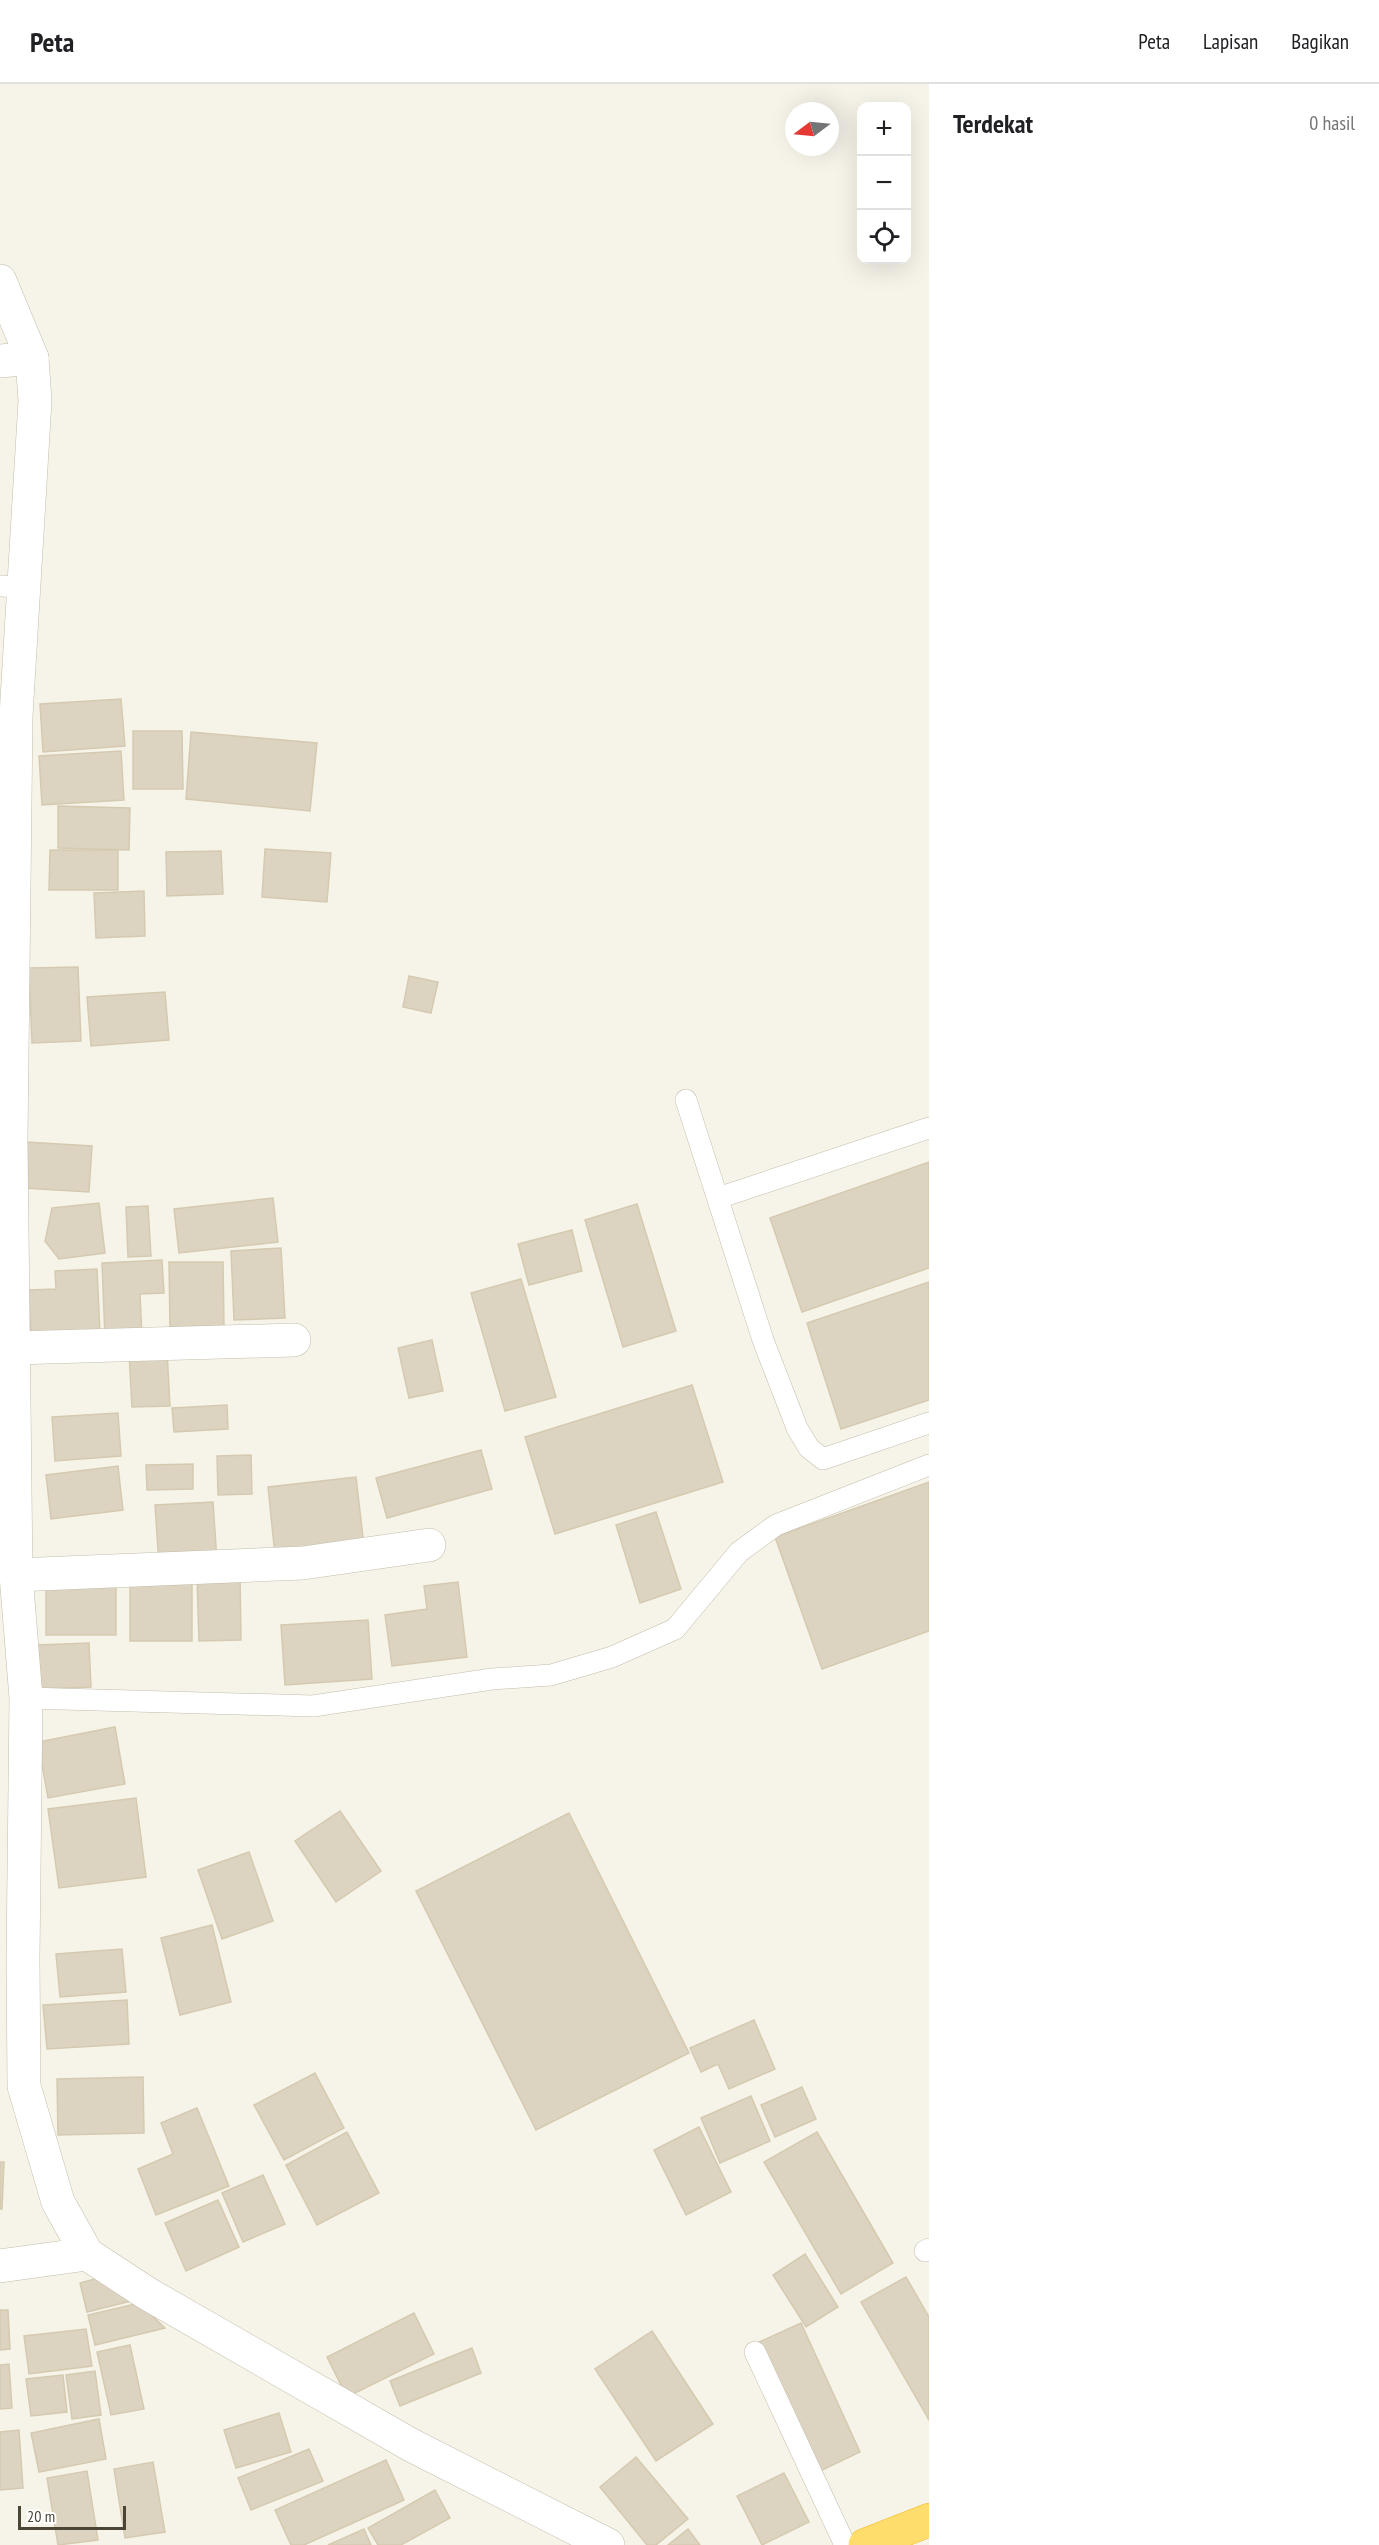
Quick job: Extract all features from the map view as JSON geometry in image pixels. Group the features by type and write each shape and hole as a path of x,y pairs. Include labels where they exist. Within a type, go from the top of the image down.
{"highway":[{"path":"865,2545 929,2520"}],"street":[{"path":"0,281 32,358 35,401 12,586 16,716 7,925 14,1348 11,1589 26,1698 11,1959 24,2086 58,2202 87,2254 148,2294 411,2445 608,2545"},
{"path":"0,361 32,358"},
{"path":"14,1348 294,1340"},
{"path":"11,1589 303,1563 429,1545"},
{"path":"0,2266 87,2254"}],"lane":[{"path":"686,1100 763,1340 797,1428 809,1448 823,1459 929,1423"},
{"path":"718,1198 929,1128"},
{"path":"26,1698 312,1706 492,1679 551,1675 612,1657 675,1629 739,1552 776,1525 929,1465"},
{"path":"755,2352 844,2545"}],"building":[{"path":"121,699 125,746 43,752 40,704"},
{"path":"133,731 182,731 183,789 133,789"},
{"path":"191,732 317,743 310,811 186,799"},
{"path":"121,751 124,800 42,805 39,756"},
{"path":"58,806 130,808 129,850 58,848"},
{"path":"265,849 331,853 327,902 262,897"},
{"path":"50,850 118,850 118,890 49,890"},
{"path":"221,851 223,894 167,896 166,852"},
{"path":"144,891 145,936 96,938 94,893"},
{"path":"78,967 81,1041 32,1043 29,968"},
{"path":"409,976 438,982 431,1013 403,1007"},
{"path":"165,992 169,1040 91,1046 87,997"},
{"path":"26,1142 92,1146 89,1192 23,1188"},
{"path":"929,1162 929,1268 802,1312 770,1218"},
{"path":"273,1198 278,1242 179,1253 174,1209"},
{"path":"99,1203 105,1253 59,1259 45,1241 52,1208"},
{"path":"637,1204 676,1331 623,1347 585,1220"},
{"path":"148,1206 151,1256 128,1257 126,1207"},
{"path":"572,1230 582,1271 529,1285 518,1244"},
{"path":"281,1248 285,1318 234,1320 231,1251"},
{"path":"162,1260 164,1293 140,1294 142,1337 105,1338 102,1263"},
{"path":"169,1262 223,1262 224,1326 170,1327"},
{"path":"97,1269 100,1333 31,1336 29,1290 56,1289 55,1271"},
{"path":"521,1279 556,1397 505,1411 471,1293"},
{"path":"929,1282 929,1400 841,1429 807,1323"},
{"path":"432,1340 443,1391 409,1398 398,1348"},
{"path":"167,1351 170,1406 132,1407 129,1353"},
{"path":"692,1385 723,1482 555,1534 525,1437"},
{"path":"227,1405 228,1429 174,1432 172,1408"},
{"path":"118,1413 121,1456 55,1461 52,1417"},
{"path":"481,1450 492,1489 387,1518 376,1478"},
{"path":"251,1455 252,1494 218,1495 217,1456"},
{"path":"193,1464 193,1489 147,1490 146,1465"},
{"path":"118,1466 123,1510 51,1519 46,1475"},
{"path":"356,1477 364,1546 275,1555 268,1487"},
{"path":"929,1482 929,1631 822,1669 775,1537"},
{"path":"213,1502 217,1561 159,1565 155,1505"},
{"path":"656,1512 681,1589 640,1603 616,1525"},
{"path":"240,1575 241,1640 199,1641 197,1577"},
{"path":"130,1577 192,1577 192,1641 130,1641"},
{"path":"46,1579 116,1580 116,1635 46,1635"},
{"path":"458,1582 467,1657 392,1666 385,1615 427,1609 424,1586"},
{"path":"368,1620 372,1679 285,1685 281,1625"},
{"path":"89,1643 91,1687 39,1689 37,1645"},
{"path":"115,1727 125,1784 48,1798 38,1742"},
{"path":"136,1798 146,1877 59,1888 48,1809"},
{"path":"340,1811 381,1871 336,1902 295,1841"},
{"path":"569,1813 689,2053 536,2130 416,1891"},
{"path":"249,1852 273,1921 222,1939 198,1870"},
{"path":"212,1925 231,2002 180,2015 161,1938"},
{"path":"122,1949 126,1992 60,1997 56,1954"},
{"path":"127,2000 129,2044 47,2049 43,2005"},
{"path":"754,2020 775,2069 729,2089 718,2064 701,2072 690,2048"},
{"path":"315,2073 344,2128 284,2160 254,2105"},
{"path":"143,2077 144,2133 58,2135 57,2079"},
{"path":"802,2087 816,2119 775,2137 761,2105"},
{"path":"751,2096 770,2141 720,2163 701,2118"},
{"path":"197,2108 229,2186 156,2215 138,2169 173,2154 161,2123"},
{"path":"699,2127 731,2192 686,2215 654,2150"},
{"path":"347,2132 379,2193 317,2225 286,2165"},
{"path":"817,2132 893,2263 841,2294 764,2162"},
{"path":"0,2162 4,2162 2,2209 0,2209"},
{"path":"263,2175 285,2224 243,2242 222,2193"},
{"path":"218,2200 239,2247 186,2271 165,2223"},
{"path":"805,2254 838,2307 806,2327 773,2275"},
{"path":"109,2275 131,2301 87,2312 80,2283"},
{"path":"906,2277 929,2317 929,2420 861,2302"},
{"path":"139,2303 165,2328 95,2345 88,2315"},
{"path":"0,2310 8,2310 10,2349 0,2350"},
{"path":"414,2313 434,2354 347,2397 327,2357"},
{"path":"801,2323 860,2452 816,2473 757,2343"},
{"path":"86,2329 92,2366 29,2374 24,2336"},
{"path":"652,2331 713,2424 656,2461 595,2369"},
{"path":"130,2345 144,2409 111,2415 97,2352"},
{"path":"472,2348 481,2373 400,2406 390,2381"},
{"path":"9,2364 12,2408 0,2409 0,2365"},
{"path":"95,2371 101,2415 72,2419 66,2375"},
{"path":"63,2375 67,2412 31,2416 26,2379"},
{"path":"279,2413 291,2452 236,2468 224,2430"},
{"path":"99,2419 106,2459 39,2472 31,2433"},
{"path":"19,2430 23,2488 0,2490 0,2432"},
{"path":"309,2449 323,2481 251,2510 238,2478"},
{"path":"636,2457 688,2519 656,2545 647,2545 600,2487"},
{"path":"386,2460 404,2500 304,2545 291,2545 275,2510"},
{"path":"153,2462 165,2532 125,2538 114,2469"},
{"path":"87,2471 98,2540 58,2545 47,2478"},
{"path":"784,2473 809,2522 762,2545 737,2496"},
{"path":"435,2490 450,2518 401,2545 378,2545 368,2528"},
{"path":"364,2529 371,2545 328,2545"},
{"path":"688,2529 700,2545 668,2545"}]}
